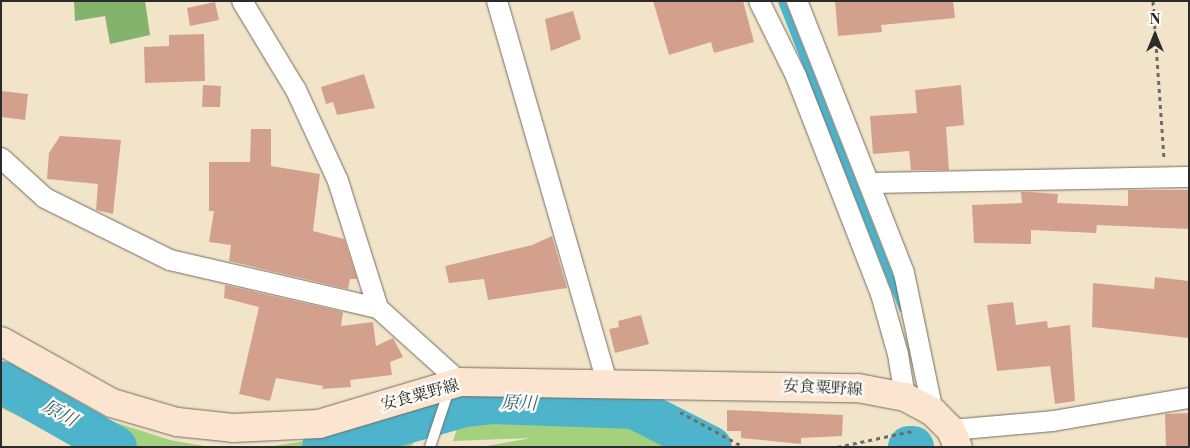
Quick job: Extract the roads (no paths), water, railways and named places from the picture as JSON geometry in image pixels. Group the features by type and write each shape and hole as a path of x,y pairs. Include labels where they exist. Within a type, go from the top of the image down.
{"main road":[{"name":"安食粟野線","path":"1,341 112,403 177,422 232,428 319,424 453,390 607,383 858,388 905,398 950,433"}],"street":[{"path":"242,1 296,90 338,181 378,308 453,390"},
{"path":"498,1 607,383"},
{"path":"759,1 796,76 881,294 898,354 905,398"},
{"path":"797,1 904,273 950,433 1053,421 1189,398"},
{"path":"1,158 45,198 170,260 378,308"},
{"path":"870,183 1165,174 1189,177"}],"lane":[{"path":"431,445 453,390"}],"waterway":[{"path":"781,1 902,308"},
{"name":"原川","path":"1,382 116,447"},
{"name":"原川","path":"323,447 464,406 492,403 634,408 711,447"}]}
